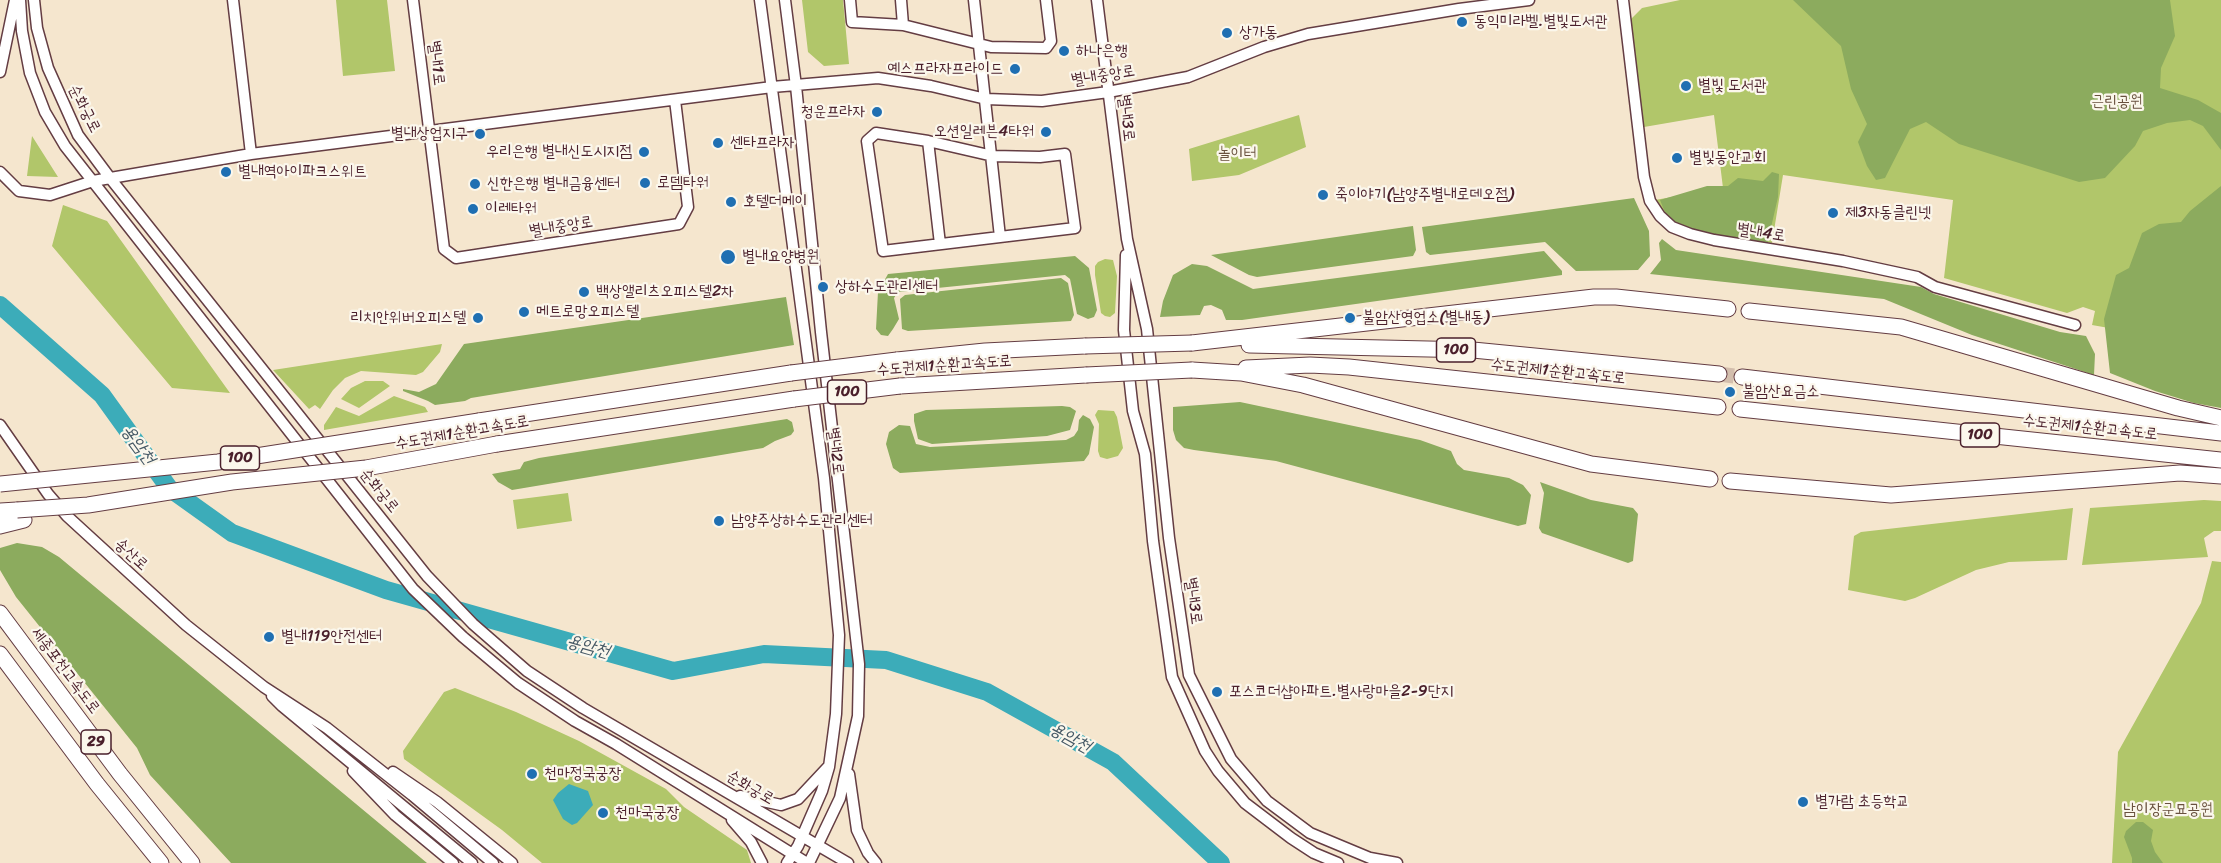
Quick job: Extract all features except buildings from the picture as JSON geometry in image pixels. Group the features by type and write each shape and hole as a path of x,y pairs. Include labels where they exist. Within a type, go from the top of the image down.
{"highway":[{"path":"1192,344 1594,297 1616,297 1728,309"},
{"path":"1749,311 1901,327 2178,408 2221,418"},
{"name":"수도권제1순환고속도로","path":"0,484 218,462 791,373 985,351 1192,344 1473,350 1719,374"},
{"name":"수도권제1순환고속도로","path":"0,511 20,515 232,482 366,468 497,444 794,399 900,386 1310,365 1350,367 1718,407"},
{"path":"1192,370 1241,373 1303,385 1591,464 1710,479"},
{"name":"수도권제1순환고속도로","path":"1742,377 2221,433"},
{"name":"수도권제1순환고속도로","path":"1740,409 2221,460"},
{"path":"1730,481 1891,495 2180,473 2221,476"},
{"path":"0,526 20,515"},
{"name":"세종포천고속도로","path":"2,616 120,774 192,863"},
{"name":"29","path":"0,654 97,784 161,863"}],"street":[{"path":"0,72 15,0"},
{"name":"순화궁로","path":"20,0 22,31 30,73 45,112 65,146 413,589 463,637 518,682 575,722 616,744 724,811 790,858 808,863"},
{"name":"순화궁로","path":"34,0 37,28 48,68 78,135 427,576 473,624 526,671 653,750 848,863"},
{"path":"233,0 251,154"},
{"name":"별내1로","path":"413,0 429,130"},
{"name":"별내2로","path":"760,0 822,467 836,593 839,665 834,730 822,791 790,858"},
{"name":"별내2로","path":"785,0 859,664 859,699 855,733 840,798 808,863"},
{"path":"850,0 852,22 903,25 991,47 1046,48 1052,41 1046,0"},
{"path":"901,0 903,25"},
{"path":"974,0 993,156 1000,237"},
{"name":"별내3로","path":"1097,0 1127,239 1147,329 1169,538 1189,675 1231,759 1267,801 1310,834 1370,858 1397,863"},
{"name":"별내중앙로","path":"0,172 19,191 50,195 93,181 251,154 772,87 878,78 931,86 986,99 1042,101 1108,92 1188,77 1264,47 1308,34 1529,0"},
{"name":"별내4로","path":"1623,0 1644,177 1650,201 1659,216 1672,226 1690,234 1714,240 1843,261 1917,277 1935,287 2075,325"},
{"name":"별내중앙로","path":"429,130 444,249 456,258 679,224 688,207 675,100"},
{"path":"876,133 928,141 993,156 1040,157 1065,154 1076,228 883,251 867,141 876,133"},
{"path":"928,141 940,244"},
{"name":"별내3로","path":"1127,239 1125,341 1132,411 1145,454 1152,541 1172,677 1205,751 1218,771 1245,803 1314,853 1338,863"},
{"name":"송산로","path":"0,425 66,516 186,625 323,732 412,795 493,863"},
{"path":"323,732 395,815 453,863"},
{"path":"323,732 416,787 512,863"},
{"name":"송산로","path":"323,732 472,863"},
{"path":"849,762 851,800 857,830 868,853 876,863"},
{"path":"731,794 781,805 798,800 828,767"},
{"path":"724,811 751,842 762,863"}],"green space":[{"path":"336,0 387,0 395,71 343,76"},
{"path":"802,0 843,0 849,64 824,66 808,52"},
{"name":"근린공원","path":"1680,0 2221,0 2221,348 2092,325 2095,311 2083,307 2067,313 1944,278 1953,200 1783,175 1772,243 1703,232 1668,216 1655,200 1723,188 1714,115 1644,127 1630,20 1642,8"},
{"path":"1793,0 2170,0 2175,36 2161,68 2160,88 2198,100 2221,113 2221,150 2203,126 2190,120 2167,123 2143,131 2135,146 2105,178 2079,182 1959,144 1926,122 1910,129 1885,178 1876,180 1867,166 1858,142 1867,124 1851,89 1841,46"},
{"name":"놀이터","path":"1299,115 1306,147 1239,175 1192,181 1189,149"},
{"path":"32,136 58,177 27,176"},
{"path":"1772,172 1779,174 1778,197 1767,245 1687,231 1668,220 1660,200 1707,186 1728,186 1738,178 1763,181"},
{"path":"2221,186 2221,408 2194,403 2155,391 2110,373 2104,319 2116,275 2129,268 2142,233 2159,224 2181,222 2190,211"},
{"path":"1634,198 1649,231 1650,256 1638,270 1576,271 1545,242 1430,255 1426,252 1422,227"},
{"path":"63,205 107,221 230,393 172,388 52,246"},
{"path":"1413,226 1416,250 1413,256 1257,277 1211,255"},
{"path":"1662,239 1676,250 1921,287 1934,294 2060,332 2086,336 2095,354 2094,375 1972,335 1884,299 1650,274 1661,260 1659,243"},
{"path":"1544,251 1562,271 1562,275 1242,320 1226,320 1222,310 1211,305 1204,306 1200,315 1160,317 1163,301 1173,275 1192,264 1207,266 1253,289"},
{"path":"1075,256 1089,268 1097,310 1094,317 1088,319 1077,314 1070,279 1065,275 898,292 894,298 899,319 888,336 881,335 876,329 878,292 888,274"},
{"path":"1105,259 1113,260 1117,276 1115,313 1110,317 1101,313 1095,275 1095,266"},
{"path":"1061,278 1068,283 1074,315 1071,321 908,331 902,329 900,299 905,295"},
{"path":"786,297 794,345 435,405 403,391 403,389 419,392 436,384 464,344"},
{"path":"442,344 440,352 423,372 416,375 361,371 345,378 333,390 320,409 315,405 309,409 273,370"},
{"path":"365,381 383,381 390,386 359,408 341,399 351,388"},
{"path":"394,396 425,407 428,412 324,430 324,425 336,407 359,416"},
{"path":"1240,402 1420,440 1451,451 1457,464 1464,470 1509,478 1523,485 1531,495 1526,524 1518,526 1276,461 1184,448 1176,440 1173,430 1173,407"},
{"path":"1062,406 1076,411 1070,430 1047,436 932,444 918,439 914,421 914,414 926,410"},
{"path":"1098,410 1114,411 1117,417 1123,448 1118,456 1107,459 1100,457 1098,451 1099,424 1095,415"},
{"path":"1083,415 1090,419 1094,427 1089,454 1084,461 900,473 893,468 886,444 889,432 899,425 910,426 916,444 930,447 1066,440 1074,436"},
{"path":"787,419 792,422 794,431 791,435 763,448 512,490 498,482 492,474 520,469 524,462 539,458"},
{"path":"1540,482 1591,500 1633,508 1638,514 1633,561 1628,563 1542,533 1539,528 1544,493"},
{"path":"568,493 572,521 517,529 513,500"},
{"path":"2204,500 2221,501 2221,531 2214,531 2204,538 2208,557 2082,565 2090,508"},
{"path":"2073,508 2067,560 2009,562 1976,570 1905,601 1848,590 1854,536 1861,532"},
{"path":"17,543 42,547 59,557 427,863 231,863 150,775 137,748 16,597 0,570 0,548"},
{"name":"남이장군묘공원","path":"2212,561 2221,562 2221,863 2112,863 2118,752 2201,603"},
{"name":"천마정국궁장","path":"455,688 516,712 579,741 666,789 684,807 747,850 751,863 542,863 502,830 404,759 403,751 444,692"},
{"path":"2136,822 2143,822 2153,830 2151,841 2163,863 2132,863 2124,837 2126,831"}],"water":[{"path":"569,784 588,791 593,805 577,823 572,825 563,819 553,800"}],"waterway":[{"name":"용암천","path":"0,305 102,395 169,488 232,533 386,590 673,671 764,654 886,660 987,692 1113,762 1221,863"}],"tunnel":[{"path":"1719,374 1742,377"}],"place":[{"name":"동익미라벨.별빛도서관","path":"1462,22"},
{"name":"상가동","path":"1227,33"},
{"name":"하나은행","path":"1064,51"},
{"name":"예스프라자프라이드","path":"1015,69"},
{"name":"별빛 도서관","path":"1686,86"},
{"name":"청운프라자","path":"877,112"},
{"name":"오션일레븐4타워","path":"1046,132"},
{"name":"별내상업지구","path":"480,134"},
{"name":"센타프라자","path":"718,143"},
{"name":"우리은행 별내신도시지점","path":"644,152"},
{"name":"별빛동안교회","path":"1677,158"},
{"name":"별내역아이파크스위트","path":"226,172"},
{"name":"로뎀타워","path":"645,183"},
{"name":"신한은행 별내금융센터","path":"475,184"},
{"name":"죽이야기(남양주별내로데오점)","path":"1323,195"},
{"name":"호텔더메이","path":"731,202"},
{"name":"이레타워","path":"473,209"},
{"name":"제3자동클린넷","path":"1833,213"},
{"name":"별내요양병원","path":"728,257"},
{"name":"상하수도관리센터","path":"823,287"},
{"name":"백상앨리츠오피스텔2차","path":"584,292"},
{"name":"메트로망오피스텔","path":"524,312"},
{"name":"리치안위버오피스텔","path":"478,318"},
{"name":"불암산영업소(별내동)","path":"1350,318"},
{"name":"불암산요금소","path":"1730,392"},
{"name":"남양주상하수도관리센터","path":"719,521"},
{"name":"별내119안전센터","path":"269,637"},
{"name":"포스코더샵아파트.별사랑마을2-9단지","path":"1217,692"},
{"name":"천마정국궁장","path":"532,774"},
{"name":"별가람 초등학교","path":"1803,802"},
{"name":"천마국궁장","path":"603,813"}]}
